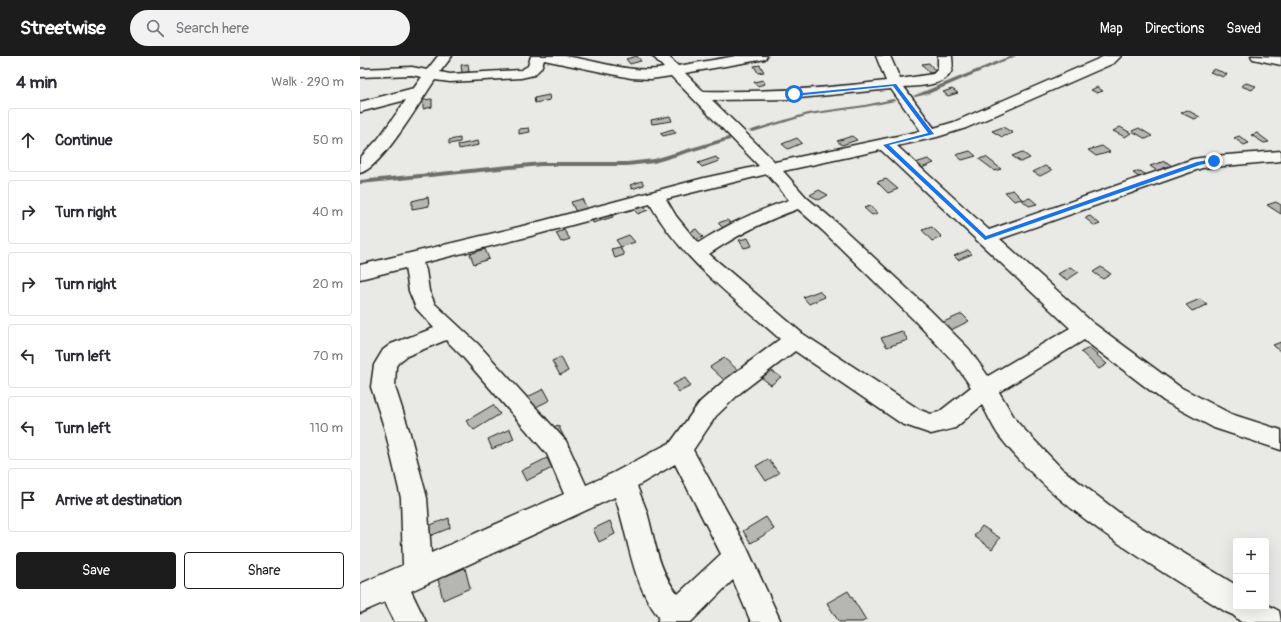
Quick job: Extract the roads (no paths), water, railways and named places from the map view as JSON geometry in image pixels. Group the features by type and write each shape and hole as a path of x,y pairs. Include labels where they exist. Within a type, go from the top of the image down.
{"street":[{"path":"363,163 398,122 445,56"},
{"path":"362,67 412,72 450,78 521,74 529,72 534,68 538,56"},
{"path":"544,56 581,60 631,74 651,75 738,58 760,56"},
{"path":"660,56 771,168 801,202 921,314 961,355 985,390 1008,429 1053,477 1116,527 1247,612"},
{"path":"883,56 894,85 931,134"},
{"path":"699,95 750,97 894,85 937,78 943,75 945,72 945,56"},
{"path":"360,272 771,168 886,145 931,134 960,125 1109,60 1114,56"},
{"path":"1258,56 1281,61"},
{"path":"360,106 418,92"},
{"path":"886,145 1085,329 1172,394 1223,421 1281,440"},
{"path":"985,238 1199,163 1281,156"},
{"path":"656,198 668,219 696,253 795,340 911,417 931,424 946,421 985,390 1085,329"},
{"path":"696,253 734,229 766,214 801,202"},
{"path":"412,260 416,270 418,291 427,308 470,350 557,448 580,500"},
{"path":"418,573 414,498 397,430 383,387 385,365 391,356 399,350 450,330"},
{"path":"360,599 392,586 622,481 680,449 708,409 732,387 795,340"},
{"path":"680,449 737,557 766,622"},
{"path":"622,481 633,511 648,572 659,594 675,618 737,557"},
{"path":"392,586 411,622"}],"waterway":[{"path":"915,96 926,93 1014,56"},
{"path":"751,131 808,114 865,106 893,100"},
{"path":"360,182 541,164 627,164 654,161 728,139"}]}
